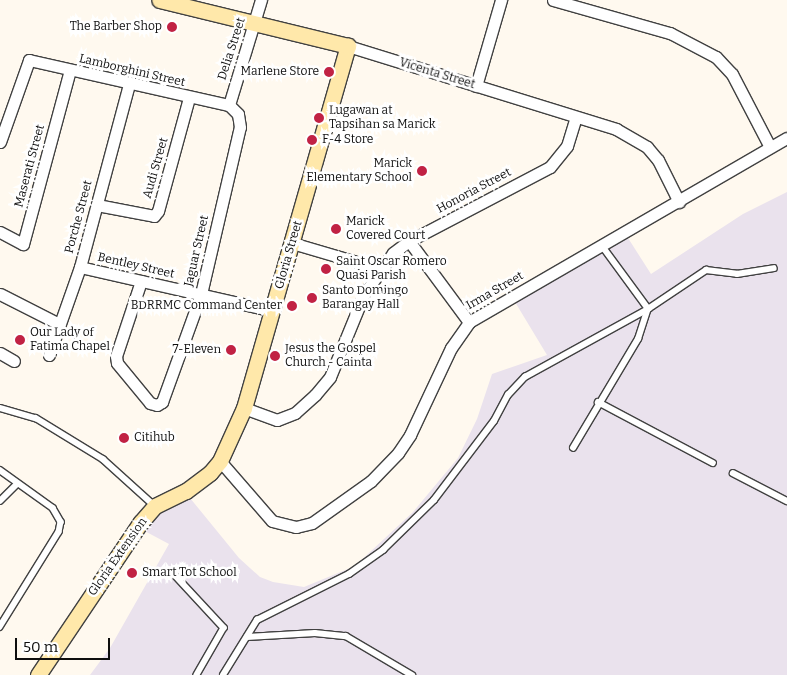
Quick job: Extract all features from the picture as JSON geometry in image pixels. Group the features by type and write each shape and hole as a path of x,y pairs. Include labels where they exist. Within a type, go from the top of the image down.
{"street":[{"name":"Delia Street","path":"229,105 256,22 261,0"},
{"path":"476,86 501,0"},
{"path":"553,0 670,33 716,57 732,74 770,147"},
{"name":"Vicenta Street","path":"165,1 348,46 616,129 647,147 658,160 679,202"},
{"name":"Gloria Street","path":"220,461 244,408 348,46"},
{"name":"Lamborghini Street","path":"0,142 29,60 190,98 229,105"},
{"name":"Maserati Street","path":"0,232 23,244 70,70"},
{"name":"Porche Street","path":"49,355 80,267 129,84"},
{"name":"Audi Street","path":"97,206 154,216 158,211 190,98"},
{"name":"Jaguar Street","path":"141,281 116,356 117,363 150,403 162,402 201,294 240,127 238,114 229,105"},
{"name":"Honoria Street","path":"244,408 277,420 295,412 315,395 330,377 364,294 393,253 409,241 550,167 567,146 576,117"},
{"name":"Irma Street","path":"220,461 272,521 296,527 312,523 371,481 398,453 410,434 451,348 469,322 787,138"},
{"path":"409,241 469,322"},
{"path":"292,243 360,262 379,273"},
{"name":"Bentley Street","path":"80,267 273,311"},
{"path":"0,294 59,324"},
{"path":"0,353 14,361"},
{"name":"Gloria Extension","path":"38,675 154,506 186,491 210,473 220,461"}],"lane":[{"path":"601,245 648,309"},
{"path":"223,675 257,620 349,574 383,550 434,500 494,421 508,395 525,378 648,309 706,270 738,274 774,268"},
{"path":"573,448 598,402 638,339 648,309"},
{"path":"598,402 713,463"},
{"path":"0,408 36,418 103,459 154,506"},
{"path":"0,470 16,484 53,508 61,522 59,532 0,627"},
{"path":"733,473 787,501"},
{"path":"0,501 16,484"},
{"path":"175,575 224,628 197,675"},
{"path":"247,637 315,634 346,636 412,675"}],"shaded area":[{"path":"787,192 787,675 90,675 110,648 169,544 139,528 145,521 190,498 239,558 260,577 273,582 304,587 355,566 413,512 458,458 477,419 492,374 547,355 515,302 628,238 651,274 743,214"}],"place":[{"name":"The Barber Shop","path":"172,27"},
{"name":"Marlene Store","path":"329,72"},
{"name":"Lugawan at Tapsihan sa Marick","path":"319,118"},
{"name":"F-4 Store","path":"312,140"},
{"name":"Marick Elementary School","path":"422,171"},
{"name":"Marick Covered Court","path":"336,229"},
{"name":"Saint Oscar Romero Quasi Parish","path":"326,269"},
{"name":"Santo Domingo Barangay Hall","path":"312,298"},
{"name":"BDRRMC Command Center","path":"292,306"},
{"name":"Our Lady of Fatima Chapel","path":"20,340"},
{"name":"7-Eleven","path":"231,350"},
{"name":"Jesus the Gospel Church - Cainta","path":"275,356"},
{"name":"Citihub","path":"124,438"},
{"name":"Smart Tot School","path":"132,573"}]}
